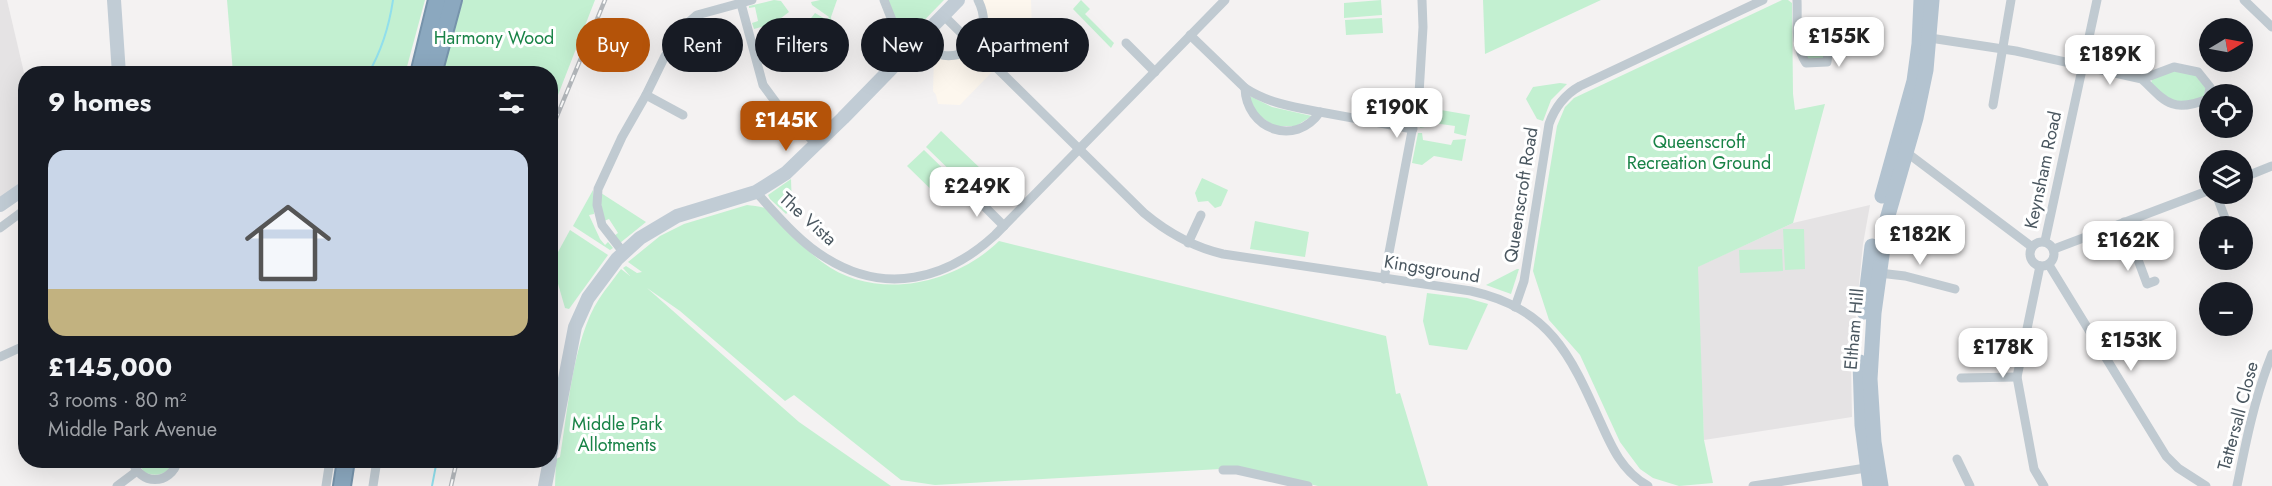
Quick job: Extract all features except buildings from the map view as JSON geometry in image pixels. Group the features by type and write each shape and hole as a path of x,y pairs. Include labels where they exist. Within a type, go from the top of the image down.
{"highway":[{"path":"421,66 436,0"},
{"path":"435,66 453,0"},
{"path":"342,486 345,468"},
{"path":"353,486 356,468"}],"main road":[{"name":"Eltham Hill","path":"1881,486 1872,467 1859,389 1868,272 1877,216 1914,81 1921,0"},
{"name":"Eltham Hill","path":"1870,486 1872,467 1870,374 1879,273 1887,219 1921,99 1930,38 1932,0"}],"street":[{"path":"114,0 118,66"},
{"path":"623,252 602,225 597,204 598,189 622,137 665,56 688,22 697,15 752,0"},
{"path":"884,0 891,18"},
{"path":"940,18 958,0"},
{"path":"978,0 983,18"},
{"name":"The Vista","path":"756,192 792,230 825,258 854,272 885,279 909,278 952,266 971,256 1004,226 1225,0"},
{"path":"1384,279 1413,129 1422,62 1422,0"},
{"name":"Queenscroft Road","path":"1515,307 1524,281 1549,124 1563,98 1580,86 1763,0"},
{"path":"1797,0 1799,52 1806,63 1827,62 1831,24 1798,24"},
{"path":"1993,105 2011,0"},
{"name":"Keynsham Road","path":"2045,241 2097,0"},
{"path":"2244,0 2272,27"},
{"path":"740,2 763,85 777,104 816,144"},
{"name":"Kingsground","path":"943,15 956,28"},
{"path":"1190,35 1245,88 1267,101 1413,129"},
{"path":"1930,38 2003,49 2142,79 2174,67 2198,72 2210,87 2208,99 2189,107 2164,102 2142,79"},
{"path":"1126,43 1155,72"},
{"path":"558,415 575,327 588,298 600,279 623,252 640,237 677,216 756,192 786,173 886,72"},
{"name":"Kingsground","path":"1001,72 1144,213 1188,243 1224,254 1471,291 1493,297 1515,307 1545,328 1565,350 1619,461 1632,476 1648,486"},
{"path":"1245,88 1245,99 1254,117 1273,130 1295,130 1315,119 1320,112"},
{"path":"646,95 683,115"},
{"path":"1906,152 2032,247"},
{"path":"2253,174 2272,166"},
{"path":"969,191 1004,226"},
{"path":"0,205 18,193"},
{"path":"2054,249 2199,194"},
{"path":"0,228 18,215"},
{"path":"1188,243 1201,215"},
{"path":"2124,222 2147,284 2155,280"},
{"path":"2045,241 2054,249 2054,258 2044,265 2035,264 2030,256 2032,247 2038,242 2045,241"},
{"path":"2044,265 2017,377 2034,469 2044,486"},
{"path":"2044,265 2166,456 2178,468 2206,486"},
{"path":"1879,273 1905,276 1955,289"},
{"path":"0,357 18,349"},
{"name":"Tattersall Close","path":"2237,486 2249,427 2263,375 2272,354"},
{"path":"1961,378 2017,377"},
{"path":"1957,459 1970,486"},
{"path":"1753,486 1872,467"},
{"path":"136,468 151,480 167,477 175,468"},
{"path":"326,486 329,468"},
{"path":"373,486 376,468"},
{"path":"545,486 548,468"},
{"path":"1223,470 1237,470 1308,486"},
{"path":"117,486 137,471"},
{"path":"167,477 172,486"}],"shaded area":[{"path":"0,0 7,0 22,66 18,66 18,186 0,199"},
{"path":"981,0 1031,0 1032,18 981,18"},
{"path":"944,56 956,56 956,72 992,72 960,105 938,104 933,91 934,72 944,72"},
{"path":"1870,205 1863,244 1851,365 1852,417 1704,440 1697,267 1793,223"}],"green space":[{"path":"227,0 425,0 407,66 232,66"},
{"name":"Harmony Wood","path":"463,0 595,0 588,18 576,18 576,49 558,95 558,66 443,66"},
{"path":"774,0 781,1 789,12 781,18 757,18 755,7 749,8 749,6"},
{"path":"820,0 837,0 831,18 811,2"},
{"path":"888,0 944,0 926,18 895,18"},
{"path":"1081,0 1090,9 1085,14 1089,18 1082,18 1073,9"},
{"path":"1381,0 1382,15 1344,18 1344,3"},
{"path":"1483,0 1601,0 1485,54"},
{"name":"Queenscroft Recreation Ground","path":"1782,0 1792,3 1795,110 1825,104 1793,223 1698,267 1704,440 1713,483 1679,486 1653,478 1640,469 1620,442 1580,355 1549,320 1533,271 1557,126 1565,107 1574,98"},
{"path":"815,13 824,18 811,18"},
{"path":"1089,18 1114,43 1111,48 1089,25"},
{"path":"1382,18 1383,33 1346,35 1345,20"},
{"path":"1806,27 1823,27 1827,33 1825,56 1821,60 1809,60 1804,56 1801,30"},
{"path":"2174,71 2195,75 2203,84 2199,84 2199,98 2182,102 2164,95 2151,84 2152,79"},
{"path":"1567,84 1551,100 1543,121 1537,119 1526,99 1533,87"},
{"path":"1248,95 1272,107 1312,116 1296,126 1274,126 1257,114"},
{"path":"1424,97 1434,98 1441,110 1470,115 1466,136 1454,133 1455,126 1426,122 1425,127 1420,128"},
{"path":"941,131 981,169 977,174 977,182 973,186 964,184 926,147"},
{"path":"1418,133 1422,133 1423,140 1451,145 1453,140 1466,139 1462,161 1434,156 1422,165 1412,163"},
{"path":"924,150 962,187 963,195 959,199 949,201 947,205 907,166"},
{"path":"1202,178 1228,190 1221,206 1215,208 1208,201 1198,202 1195,193"},
{"path":"791,179 792,208 786,214 768,195"},
{"path":"593,190 594,214 589,215 600,239 605,245 608,242 613,248 610,250 573,226"},
{"path":"601,193 646,222 620,243 614,236 618,233 609,219 604,221"},
{"name":"Middle Park Allotments","path":"747,205 765,208 822,262 843,274 866,282 889,285 937,278 981,256 999,241 1386,336 1396,394 1400,393 1428,486 1318,486 1238,468 935,485 901,480 794,395 785,401 680,311 647,288 799,422 891,486 555,486 556,468 558,468 577,354 590,315 621,269 630,276 623,268 626,266 637,273 642,272 628,262 660,236 684,224"},
{"path":"1255,221 1309,232 1305,257 1250,249"},
{"path":"1783,229 1804,229 1805,269 1785,270"},
{"path":"570,230 608,255 569,309 565,308 558,284 558,252"},
{"path":"1782,249 1783,271 1740,273 1739,250"},
{"path":"1519,269 1511,294 1486,285"},
{"path":"1427,293 1467,298 1488,304 1467,350 1429,345 1423,321"},
{"path":"141,468 170,468 158,475 144,472"}],"waterway":[{"path":"372,66 384,38 393,0"},
{"path":"432,486 435,468"}],"railway":[{"path":"558,114 605,0"},
{"path":"451,486 455,468"}]}
